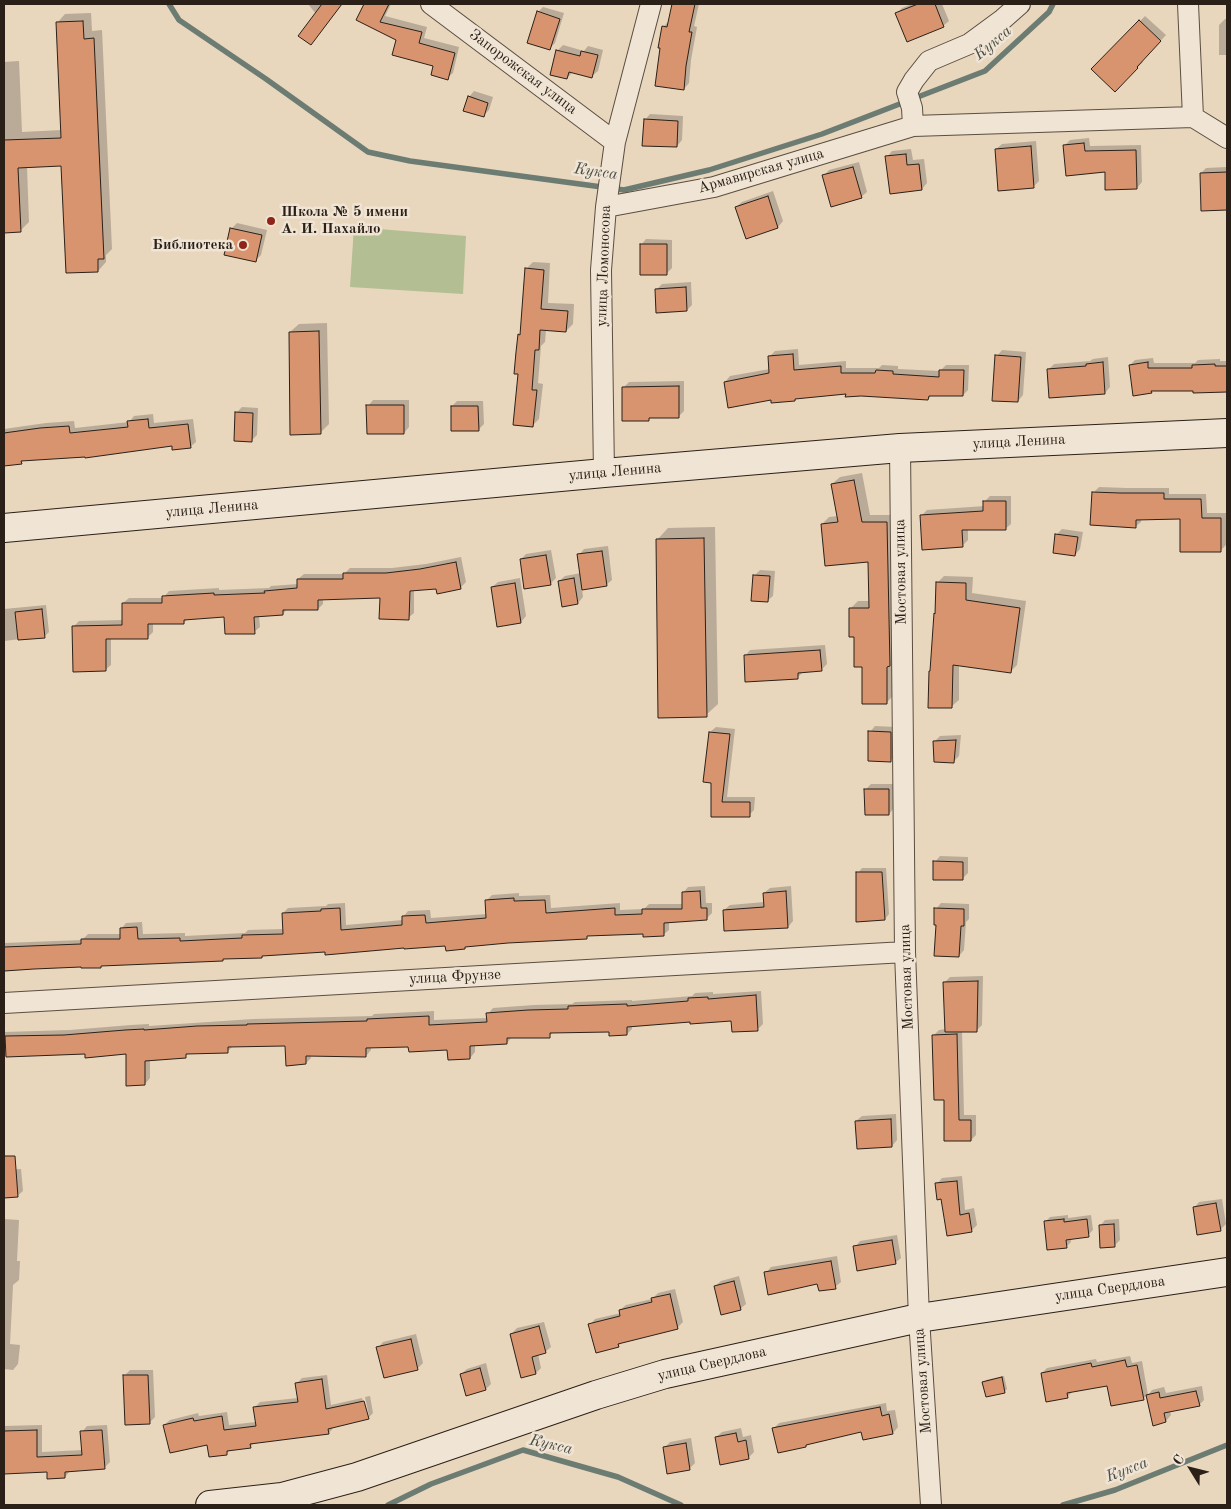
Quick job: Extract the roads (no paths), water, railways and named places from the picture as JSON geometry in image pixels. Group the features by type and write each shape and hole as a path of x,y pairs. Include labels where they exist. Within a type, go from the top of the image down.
{"street":[{"name":"Запорожская улица","path":"431,4 615,142"},
{"name":"улица Ломоносова","path":"604,473 601,270 607,194 615,142 651,4"},
{"path":"911,109 914,80 929,61 969,44 1020,4"},
{"path":"1188,4 1193,117 1227,138"},
{"name":"Армавирская улица","path":"607,194 714,187 911,109 1193,117"},
{"name":"улица Ленина","path":"4,528 900,448 1227,433"},
{"name":"Мостовая улица","path":"900,448 906,952 919,1318 931,1505"},
{"name":"улица Фрунзе","path":"4,1003 906,952"},
{"name":"улица Свердлова","path":"210,1505 282,1497 358,1477 596,1395 665,1374 919,1318 1227,1272"}],"waterway":[{"name":"Кукса","path":"169,4 179,20 368,152 410,161 624,190 709,170 822,134 985,71 1049,12 1053,4"},
{"name":"Кукса","path":"1063,1505 1115,1490 1227,1445"},
{"name":"Кукса","path":"388,1505 431,1484 523,1450 618,1477 681,1505"}],"place":[{"name":"Школа № 5 имени А. И. Пахайло","path":"271,221"},
{"name":"Библиотека","path":"243,245"}]}
